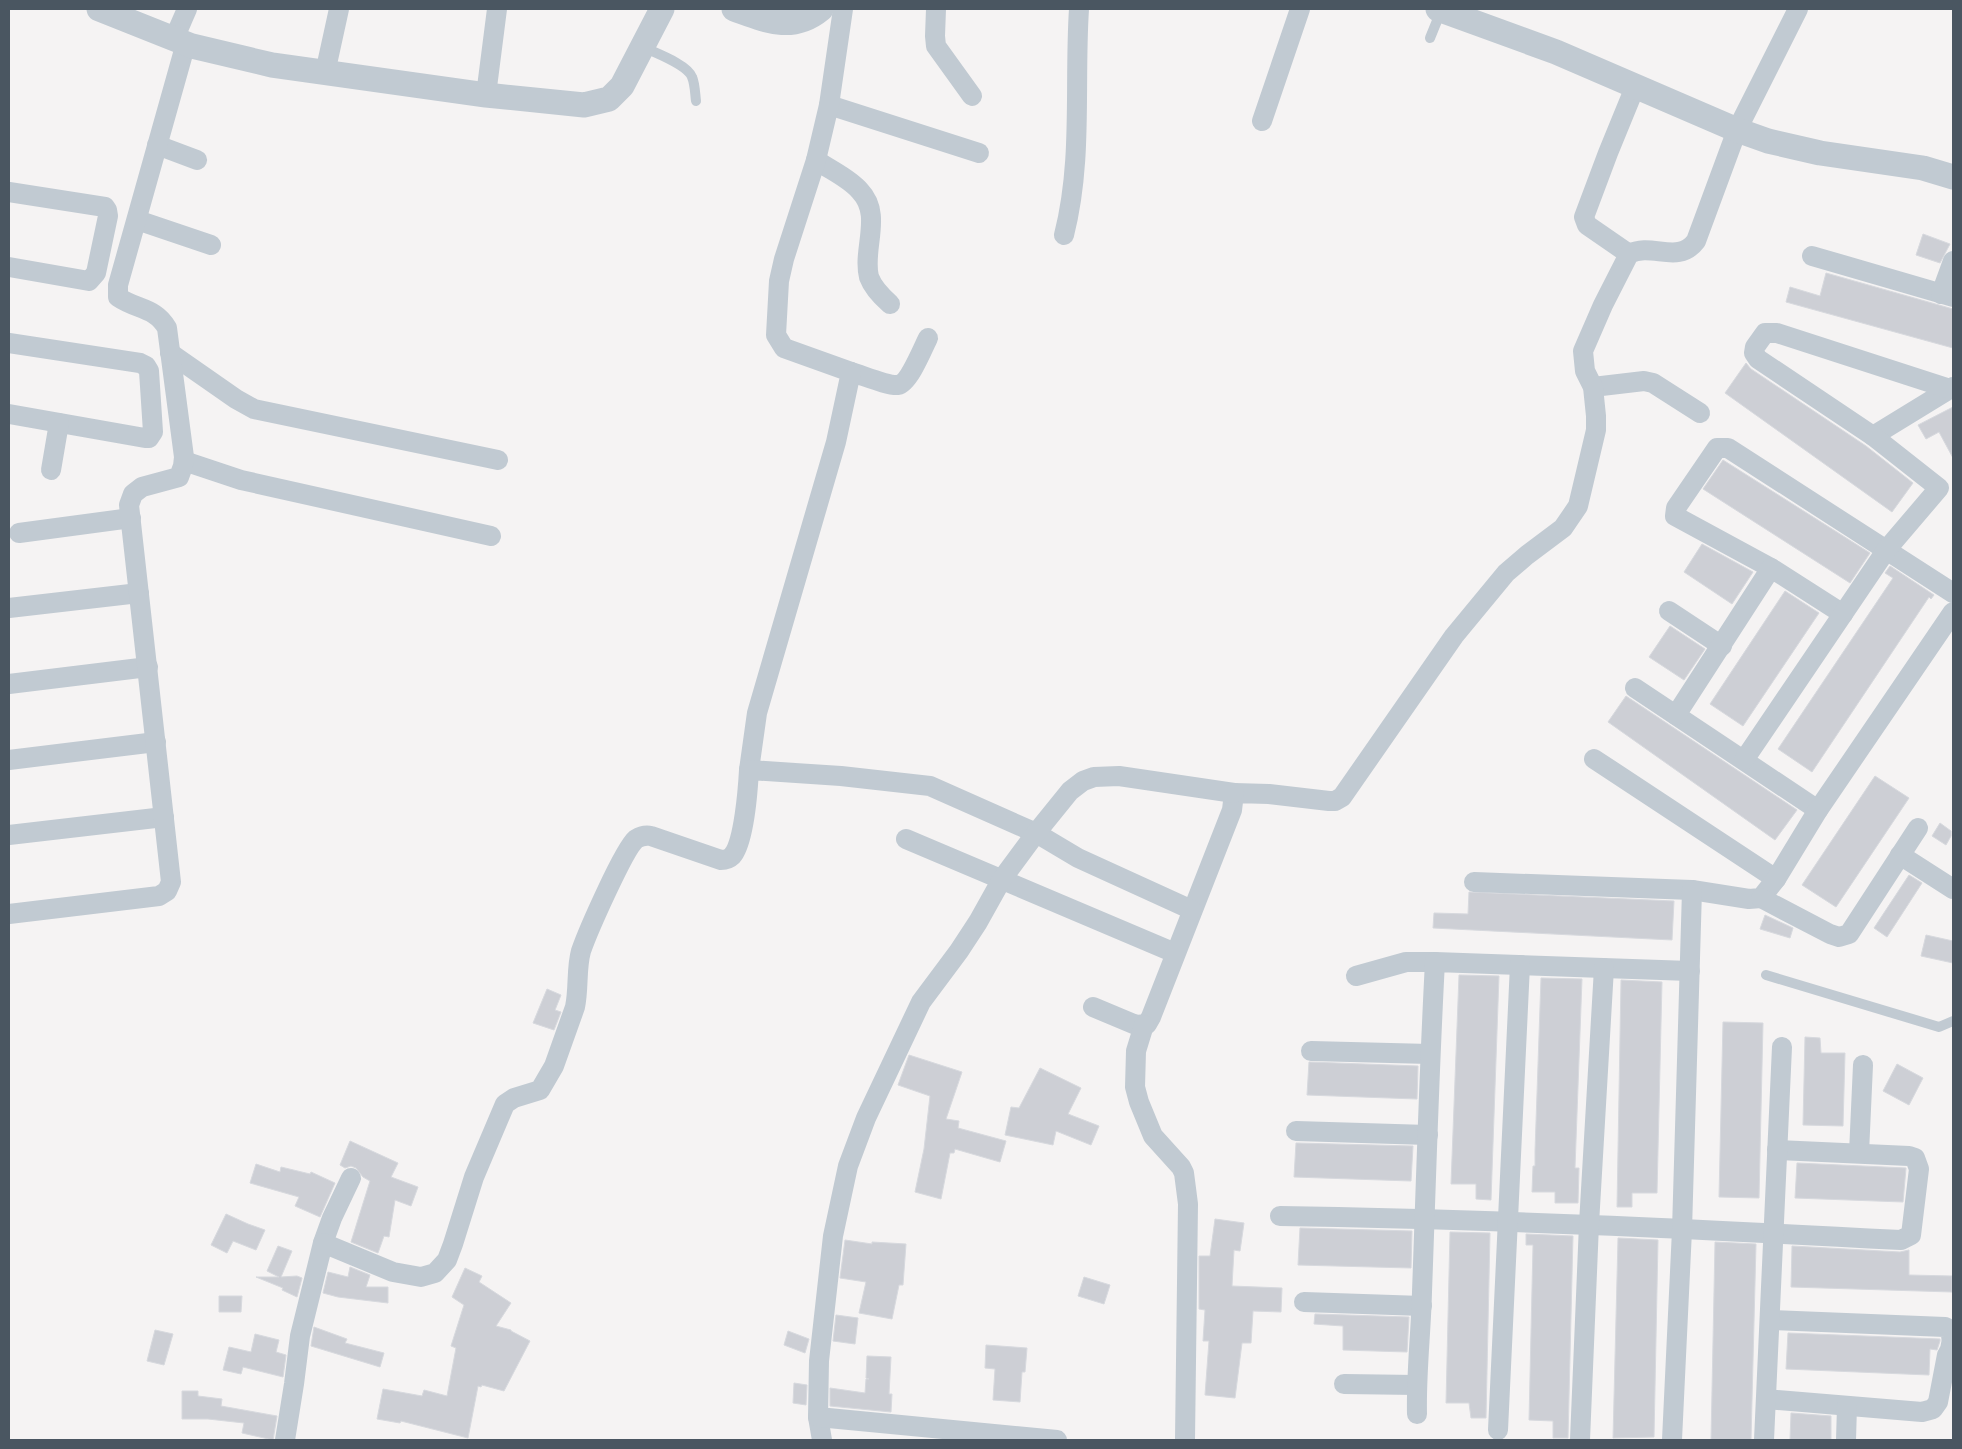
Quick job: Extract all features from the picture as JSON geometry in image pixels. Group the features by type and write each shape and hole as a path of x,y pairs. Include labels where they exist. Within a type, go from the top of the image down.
{"street":[{"path":"99,9 180,41 272,64 486,95 584,105 601,102 615,95 622,86 662,9"},
{"path":"9,914 159,896 167,890 172,882 129,505 133,494 142,487 178,477 184,461 167,328 158,315 127,303 118,297 118,285 157,146 187,9"},
{"path":"325,72 339,9"},
{"path":"486,95 497,9"},
{"path":"734,9 785,24 806,18 821,9"},
{"path":"842,9 828,105 816,160 784,259 779,281 776,335 784,348 891,384 902,383 907,378 928,338"},
{"path":"936,9 936,46 972,96"},
{"path":"1064,235 1072,206 1076,164 1079,9"},
{"path":"1262,121 1300,9"},
{"path":"822,1440 818,1417 819,1361 832,1245 848,1166 866,1118 921,1002 960,951 1002,878 1036,832 1070,792 1083,781 1094,777 1119,776 1234,793 1269,794 1329,801 1335,801 1342,797 1454,636 1506,574 1527,555 1555,535 1571,518 1578,506 1596,430 1594,387 1585,371 1583,351 1603,305 1629,254 1643,250 1676,253 1688,250 1695,243 1737,130 1798,9"},
{"path":"1453,10 1737,130 1792,148 1923,168 1953,176"},
{"path":"1629,254 1587,225 1584,217 1635,87"},
{"path":"828,105 979,153"},
{"path":"157,146 197,160"},
{"path":"816,160 847,180 860,191 868,202 871,216 869,276 878,294 890,304"},
{"path":"9,192 105,207 108,216 96,273 89,281 9,267"},
{"path":"136,220 211,245"},
{"path":"1812,256 1947,296 1953,261"},
{"path":"1744,760 1887,549 1946,484 1758,359 1754,351 1762,336 1768,332 1777,333 1952,388"},
{"path":"9,343 140,363 146,366 149,370 153,432 149,438 9,414"},
{"path":"170,353 236,399 254,409 498,460"},
{"path":"323,1243 393,1272 420,1277 435,1272 441,1267 453,1244 474,1178 505,1104 509,1100 540,1090 554,1066 575,1007 578,964 581,951 621,864 635,840 642,836 651,836 720,860 732,856 740,839 757,713 836,442 851,372"},
{"path":"1594,387 1644,381 1653,383 1700,413"},
{"path":"1873,436 1952,388"},
{"path":"51,470 59,423"},
{"path":"1843,614 1771,568 1675,516 1676,508 1717,448 1728,448 1953,593"},
{"path":"184,461 241,480 491,536"},
{"path":"19,533 131,518"},
{"path":"1676,715 1771,568"},
{"path":"9,608 139,593"},
{"path":"1669,611 1722,646"},
{"path":"1761,898 1776,879 1818,810 1953,612"},
{"path":"9,684 148,667"},
{"path":"1635,688 1818,810"},
{"path":"9,760 156,742"},
{"path":"1594,759 1776,879"},
{"path":"749,770 841,776 930,786 1036,832 1078,858 1192,910"},
{"path":"1185,1440 1188,1204 1186,1178 1181,1167 1153,1136 1139,1102 1135,1087 1136,1052 1144,1025 1151,1016 1232,810 1234,793"},
{"path":"9,836 164,817"},
{"path":"1474,882 1692,890 1749,899 1761,898 1839,937 1849,934 1918,828"},
{"path":"906,839 1002,878 1039,897 1175,953"},
{"path":"1900,855 1953,889"},
{"path":"1672,1440 1682,1230 1692,890"},
{"path":"1356,976 1406,962 1690,970"},
{"path":"1416,1414 1435,962"},
{"path":"1498,1430 1520,965"},
{"path":"1580,1440 1589,1224 1604,968"},
{"path":"1093,1007 1136,1025 1144,1025"},
{"path":"1764,1440 1771,1320 1782,1046"},
{"path":"1311,1050 1430,1054"},
{"path":"1859,1153 1863,1065"},
{"path":"1296,1131 1428,1135"},
{"path":"1280,1216 1424,1218 1589,1224 1901,1240 1909,1237 1913,1231 1919,1169 1917,1160 1909,1156 1777,1150"},
{"path":"285,1440 300,1336 323,1243 332,1218 351,1178"},
{"path":"1304,1302 1422,1306"},
{"path":"1766,1399 1922,1412 1933,1409 1938,1402 1947,1355 1951,1350 1951,1332 1949,1329 1771,1320"},
{"path":"1344,1384 1416,1385"},
{"path":"1846,1440 1847,1406"},
{"path":"818,1417 1057,1440"}],"lane":[{"path":"1430,38 1453,10"},
{"path":"642,47 681,66 690,73 693,78 696,101"},
{"path":"1766,975 1936,1026 1941,1027 1953,1021"}],"building":[{"path":"1923,234 1950,244 1940,263 1916,255"},
{"path":"1826,273 1953,309 1953,348 1786,302 1790,287 1820,296"},
{"path":"1746,363 1751,369 1866,446 1913,483 1892,512 1725,393"},
{"path":"1953,407 1953,458 1939,432 1926,439 1918,425"},
{"path":"1723,460 1870,553 1850,583 1703,489"},
{"path":"1702,544 1753,572 1732,604 1684,572"},
{"path":"1890,566 1934,595 1931,599 1929,597 1812,772 1778,749 1893,578 1885,573"},
{"path":"1785,591 1819,613 1743,726 1710,704"},
{"path":"1670,626 1705,649 1684,680 1649,657"},
{"path":"1626,696 1797,810 1775,840 1608,722"},
{"path":"1875,776 1909,798 1836,907 1802,885"},
{"path":"1940,823 1951,831 1951,836 1946,845 1932,836"},
{"path":"1909,875 1922,883 1887,937 1874,928"},
{"path":"1469,892 1674,901 1672,940 1433,928 1434,913 1468,914"},
{"path":"1765,915 1793,928 1790,938 1760,929"},
{"path":"1926,935 1953,941 1953,963 1921,956"},
{"path":"1459,975 1499,976 1491,1200 1476,1199 1476,1184 1451,1184"},
{"path":"1541,978 1582,979 1575,1168 1579,1168 1578,1203 1555,1203 1555,1192 1532,1192 1533,1166 1535,1166"},
{"path":"1621,980 1662,982 1657,1193 1632,1193 1632,1207 1617,1207"},
{"path":"547,989 561,995 555,1010 561,1012 554,1030 533,1023"},
{"path":"1723,1022 1763,1023 1759,1198 1719,1197"},
{"path":"1805,1037 1820,1038 1821,1053 1845,1053 1843,1126 1803,1125"},
{"path":"909,1055 962,1072 946,1119 959,1121 958,1128 1006,1141 1000,1162 955,1149 954,1153 950,1153 941,1199 915,1192 924,1149 930,1096 898,1085"},
{"path":"1309,1062 1418,1066 1417,1099 1307,1095"},
{"path":"1897,1064 1923,1078 1909,1105 1883,1091"},
{"path":"1040,1068 1081,1088 1068,1114 1099,1126 1091,1145 1056,1131 1053,1145 1005,1135 1011,1107 1019,1108"},
{"path":"350,1141 398,1163 391,1177 418,1187 411,1206 395,1200 389,1237 384,1236 378,1253 351,1242 370,1181 363,1177 356,1168 351,1166 345,1168 340,1165"},
{"path":"1296,1143 1413,1146 1411,1181 1294,1177"},
{"path":"1797,1163 1906,1168 1903,1202 1795,1198"},
{"path":"256,1164 280,1172 281,1167 310,1174 311,1172 335,1183 320,1217 295,1206 299,1197 250,1183"},
{"path":"226,1214 265,1230 256,1250 233,1241 227,1253 211,1245"},
{"path":"1215,1219 1244,1223 1240,1251 1234,1250 1232,1286 1282,1288 1281,1312 1253,1311 1251,1343 1242,1343 1235,1398 1205,1395 1209,1341 1203,1341 1205,1310 1199,1309 1199,1256 1210,1256"},
{"path":"1300,1228 1412,1231 1411,1268 1298,1265"},
{"path":"1450,1232 1490,1233 1486,1418 1471,1418 1469,1403 1446,1403"},
{"path":"1526,1234 1573,1236 1568,1438 1553,1438 1553,1421 1529,1420 1533,1245 1526,1245"},
{"path":"1618,1238 1658,1240 1654,1437 1613,1438"},
{"path":"845,1240 872,1244 872,1242 906,1244 903,1285 899,1285 892,1319 859,1313 866,1282 840,1278"},
{"path":"1715,1242 1756,1244 1751,1440 1711,1440"},
{"path":"278,1246 292,1251 281,1277 297,1276 302,1278 297,1297 282,1290 283,1288 256,1277 279,1277 267,1271"},
{"path":"1792,1246 1900,1252 1909,1250 1909,1275 1952,1276 1952,1292 1791,1287"},
{"path":"350,1267 370,1275 366,1287 388,1287 388,1303 338,1297 323,1293 328,1272 348,1277"},
{"path":"465,1268 482,1276 479,1282 511,1303 496,1326 511,1330 530,1341 504,1391 482,1385 481,1387 478,1386 468,1438 401,1421 400,1423 377,1419 383,1389 422,1396 424,1390 447,1396 456,1348 451,1346 464,1305 452,1297"},
{"path":"1084,1277 1110,1285 1104,1304 1078,1296"},
{"path":"219,1296 242,1296 241,1312 219,1312"},
{"path":"1315,1314 1409,1317 1407,1352 1343,1350 1343,1326 1314,1324"},
{"path":"836,1315 858,1318 855,1344 833,1341"},
{"path":"314,1327 347,1339 345,1343 384,1353 380,1367 311,1346"},
{"path":"155,1330 173,1334 164,1365 147,1361"},
{"path":"788,1331 809,1339 805,1353 784,1345"},
{"path":"1788,1333 1940,1339 1940,1341 1937,1350 1930,1349 1929,1375 1786,1369"},
{"path":"255,1334 279,1340 276,1352 286,1355 283,1377 243,1367 241,1374 223,1370 229,1347 251,1352"},
{"path":"986,1345 1027,1348 1025,1372 1022,1372 1020,1402 993,1400 995,1369 985,1368"},
{"path":"867,1356 891,1357 889,1394 892,1394 891,1412 830,1406 830,1388 865,1393 866,1379 869,1379 866,1378"},
{"path":"794,1383 807,1385 806,1405 793,1403"},
{"path":"182,1391 198,1391 198,1396 222,1399 221,1406 277,1416 273,1440 242,1433 244,1423 208,1419 182,1419"},
{"path":"1791,1413 1831,1416 1831,1440 1790,1440"}]}
